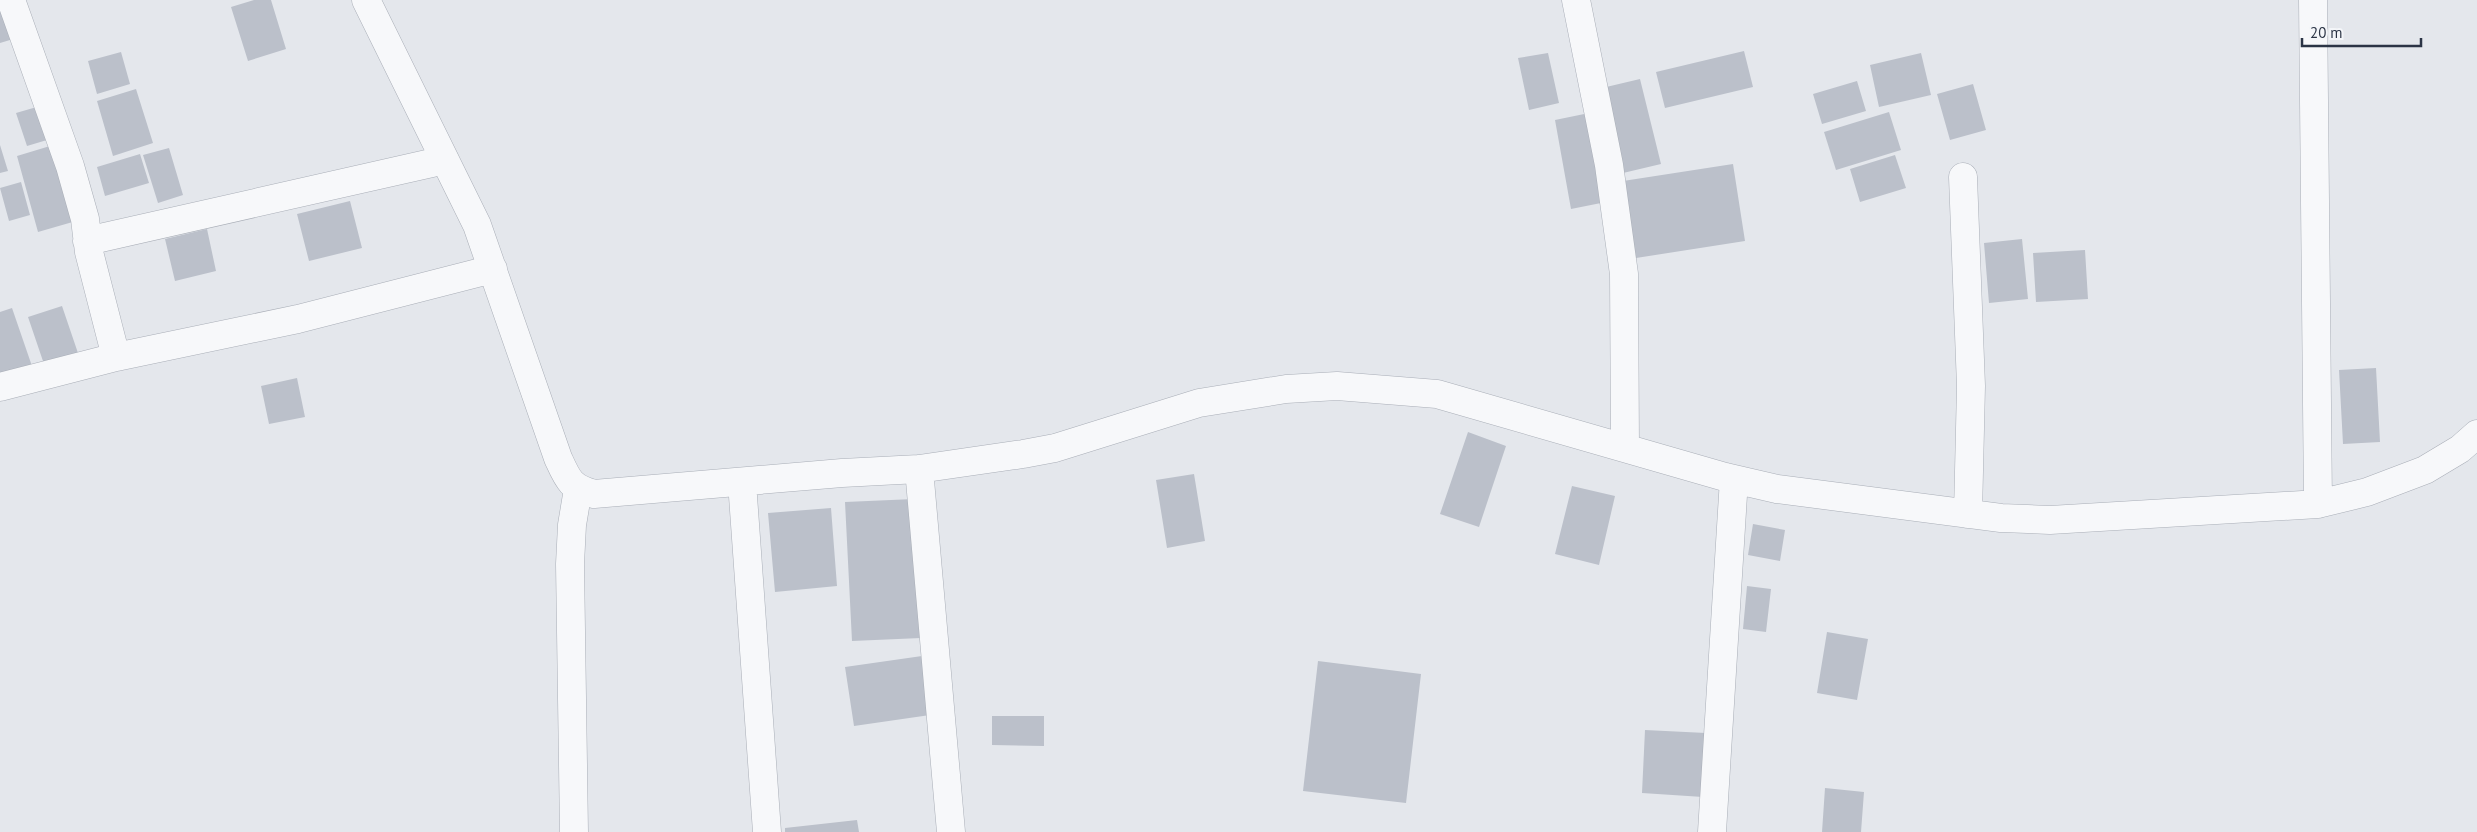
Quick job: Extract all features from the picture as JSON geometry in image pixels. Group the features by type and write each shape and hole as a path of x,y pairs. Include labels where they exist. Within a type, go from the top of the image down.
{"street":[{"path":"12,0 70,166 86,219 87,241 116,357"},
{"path":"366,0 478,226 558,458 568,479 578,489 594,494 615,494 742,482 920,469 1055,448 1199,403 1286,389 1337,386 1437,394 1734,479 1777,489 2001,518 2050,520 2318,504 2394,483 2425,470 2460,448 2477,434"},
{"path":"1576,0 1609,165 1624,274 1625,448"},
{"path":"2313,0 2318,504"},
{"path":"87,241 445,160"},
{"path":"1963,177 1971,386 1968,514"},
{"path":"0,387 116,357 298,319 493,269"},
{"path":"920,469 952,832"},
{"path":"1712,832 1734,479"},
{"path":"742,482 767,832"},
{"path":"574,832 570,564 572,525 578,489"}],"building":[{"path":"0,0 20,37 0,43"},
{"path":"254,0 271,0 286,49 248,61 231,7"},
{"path":"1744,51 1753,87 1665,108 1656,72"},
{"path":"121,52 130,84 97,94 88,61"},
{"path":"1548,53 1559,103 1529,110 1518,58"},
{"path":"1921,53 1931,95 1879,107 1870,65"},
{"path":"1640,79 1661,164 1623,173 1602,88"},
{"path":"1857,81 1866,111 1822,124 1813,94"},
{"path":"1973,84 1986,130 1950,140 1937,94"},
{"path":"136,89 153,143 113,156 97,101"},
{"path":"47,104 57,137 27,146 16,113"},
{"path":"1594,112 1611,201 1571,209 1555,120"},
{"path":"1889,112 1901,150 1836,170 1824,132"},
{"path":"60,143 83,219 38,232 17,156"},
{"path":"0,145 8,171 0,173"},
{"path":"169,148 183,195 158,203 143,155"},
{"path":"140,154 149,183 105,196 97,167"},
{"path":"1895,155 1906,188 1860,202 1850,169"},
{"path":"1733,164 1745,241 1636,258 1623,181"},
{"path":"21,182 30,215 9,221 0,188"},
{"path":"350,201 362,248 309,261 297,214"},
{"path":"207,229 216,271 175,281 165,239"},
{"path":"2022,239 2028,299 1989,303 1984,243"},
{"path":"2085,250 2088,299 2036,302 2033,253"},
{"path":"62,306 79,356 45,367 28,317"},
{"path":"12,308 34,372 0,383 0,312"},
{"path":"2376,368 2380,442 2343,444 2339,370"},
{"path":"297,378 305,417 269,424 261,386"},
{"path":"1468,432 1506,446 1479,527 1440,514"},
{"path":"1194,474 1205,541 1167,548 1156,480"},
{"path":"1572,486 1615,496 1599,565 1555,554"},
{"path":"914,499 921,638 852,641 845,502"},
{"path":"831,508 837,586 775,592 768,513"},
{"path":"1753,524 1785,530 1780,561 1748,555"},
{"path":"1747,586 1771,589 1766,632 1743,629"},
{"path":"1827,632 1868,639 1857,700 1817,693"},
{"path":"929,655 937,714 854,726 845,667"},
{"path":"1318,661 1421,674 1406,803 1303,791"},
{"path":"992,716 1044,716 1044,746 992,745"},
{"path":"1645,730 1706,733 1703,797 1642,793"},
{"path":"1825,788 1864,792 1861,832 1822,832"},
{"path":"857,820 859,832 785,832 785,828"}]}
